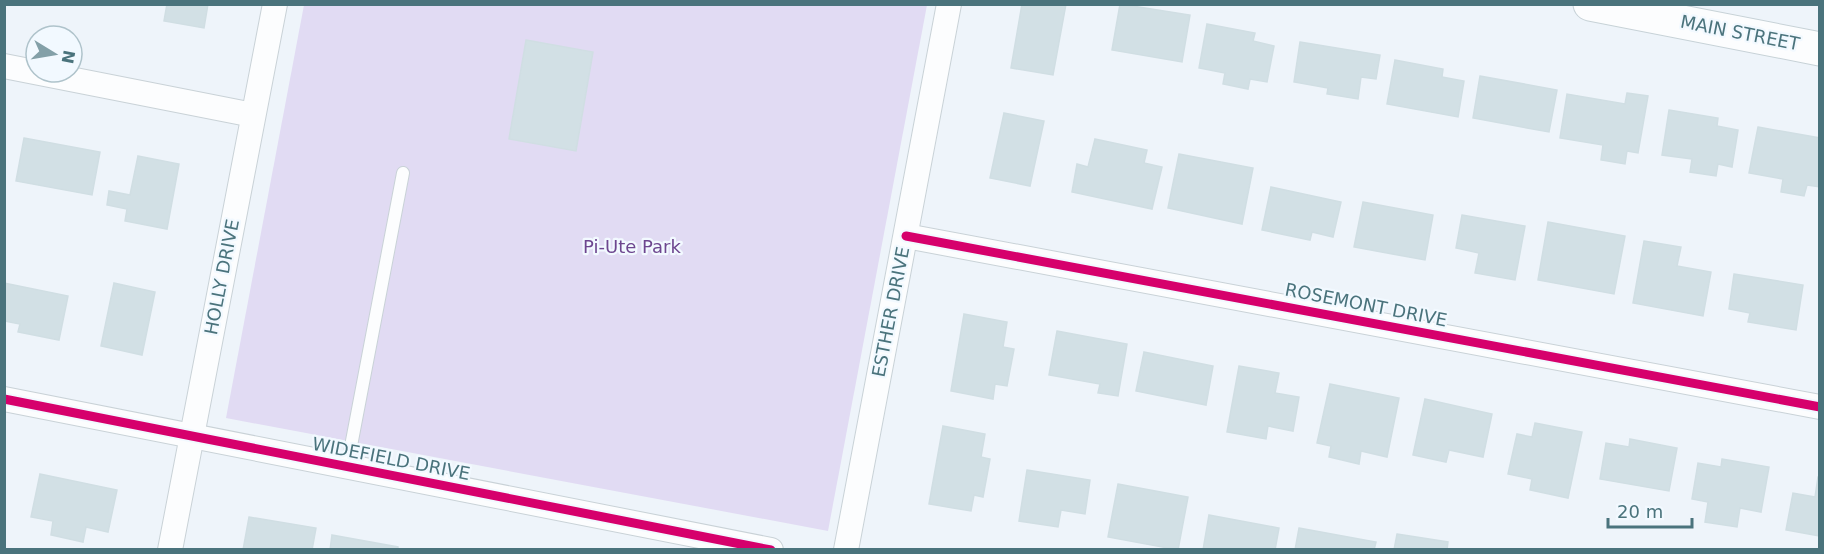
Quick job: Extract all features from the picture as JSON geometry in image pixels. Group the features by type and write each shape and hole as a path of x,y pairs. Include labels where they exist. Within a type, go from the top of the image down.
{"main road":[{"name":"MAIN STREET","path":"1590,4 1635,9 1820,49"}],"street":[{"name":"HOLLY DRIVE","path":"170,549 275,4"},
{"name":"ESTHER DRIVE","path":"846,549 949,4"},
{"path":"4,66 253,115"},
{"name":"ROSEMONT DRIVE","path":"906,236 1820,407"},
{"name":"WIDEFIELD DRIVE","path":"4,399 771,549"}],"lane":[{"path":"347,467 403,173"}],"green space":[{"name":"Pi-Ute Park","path":"304,5 927,5 828,531 226,418"}],"building":[{"path":"167,4 208,4 204,28 164,21"},
{"path":"1022,4 1066,4 1053,75 1011,68"},
{"path":"1120,4 1190,15 1182,62 1112,50"},
{"path":"1207,24 1255,33 1253,41 1274,46 1267,82 1250,79 1248,89 1223,84 1225,73 1199,68"},
{"path":"526,40 593,52 576,151 509,139"},
{"path":"1300,42 1380,55 1376,79 1361,77 1358,99 1327,94 1328,88 1294,82"},
{"path":"1395,60 1443,69 1442,77 1464,81 1458,117 1387,104"},
{"path":"1480,76 1557,90 1549,132 1473,118"},
{"path":"1627,93 1648,96 1638,153 1627,151 1625,164 1601,160 1603,145 1560,138 1567,94 1625,104"},
{"path":"1669,110 1718,118 1717,126 1738,130 1732,167 1718,164 1716,176 1690,172 1692,159 1662,155"},
{"path":"1004,113 1044,121 1030,186 990,178"},
{"path":"1758,127 1820,138 1820,187 1807,185 1804,196 1781,192 1783,179 1749,173"},
{"path":"24,138 100,152 92,195 16,181"},
{"path":"1095,139 1147,150 1144,163 1162,167 1152,209 1072,192 1077,164 1088,167"},
{"path":"1179,154 1253,168 1242,224 1168,208"},
{"path":"138,156 179,164 167,229 125,221 127,209 107,205 109,191 130,195"},
{"path":"1271,187 1341,202 1333,237 1312,232 1310,240 1262,230"},
{"path":"1363,202 1433,215 1425,260 1354,247"},
{"path":"1462,215 1525,226 1515,280 1475,273 1479,253 1456,248"},
{"path":"1548,222 1625,236 1614,294 1538,280"},
{"path":"1644,241 1681,247 1677,266 1711,272 1703,316 1633,303"},
{"path":"1734,274 1803,285 1796,330 1748,322 1750,313 1729,309"},
{"path":"4,283 68,296 59,340 18,332 20,324 4,321"},
{"path":"114,283 155,292 142,355 101,346"},
{"path":"964,314 1007,322 1003,347 1014,349 1007,386 995,384 993,399 951,391"},
{"path":"1057,331 1127,344 1118,396 1098,393 1100,384 1049,375"},
{"path":"1144,352 1213,366 1206,405 1136,391"},
{"path":"1239,366 1279,373 1275,393 1299,397 1293,431 1268,426 1266,439 1227,432"},
{"path":"1330,384 1399,398 1387,457 1361,451 1359,464 1329,457 1331,446 1317,443"},
{"path":"1425,399 1492,414 1483,457 1449,450 1446,462 1413,455"},
{"path":"1535,423 1582,432 1568,498 1530,490 1532,479 1508,474 1517,434 1532,437"},
{"path":"943,426 985,434 981,457 990,459 983,497 974,495 971,511 929,504"},
{"path":"1630,439 1677,448 1669,491 1600,479 1606,443 1629,447"},
{"path":"1722,459 1769,467 1761,512 1740,508 1737,527 1705,522 1708,502 1692,499 1698,463 1721,467"},
{"path":"1027,470 1090,480 1085,514 1061,510 1058,527 1019,521"},
{"path":"40,474 117,490 108,532 86,527 83,542 51,535 53,521 31,517"},
{"path":"1818,477 1820,477 1820,536 1786,530 1793,493 1815,497"},
{"path":"1118,484 1188,497 1178,550 1108,537"},
{"path":"1209,515 1279,528 1275,550 1203,550"},
{"path":"249,517 316,528 312,550 243,550"},
{"path":"1299,528 1376,542 1374,550 1295,550"},
{"path":"1397,534 1448,542 1447,550 1394,550"},
{"path":"332,535 398,547 398,550 330,550"}],"cycle path":[{"path":"906,236 1820,407"},
{"path":"4,399 771,550"}]}
